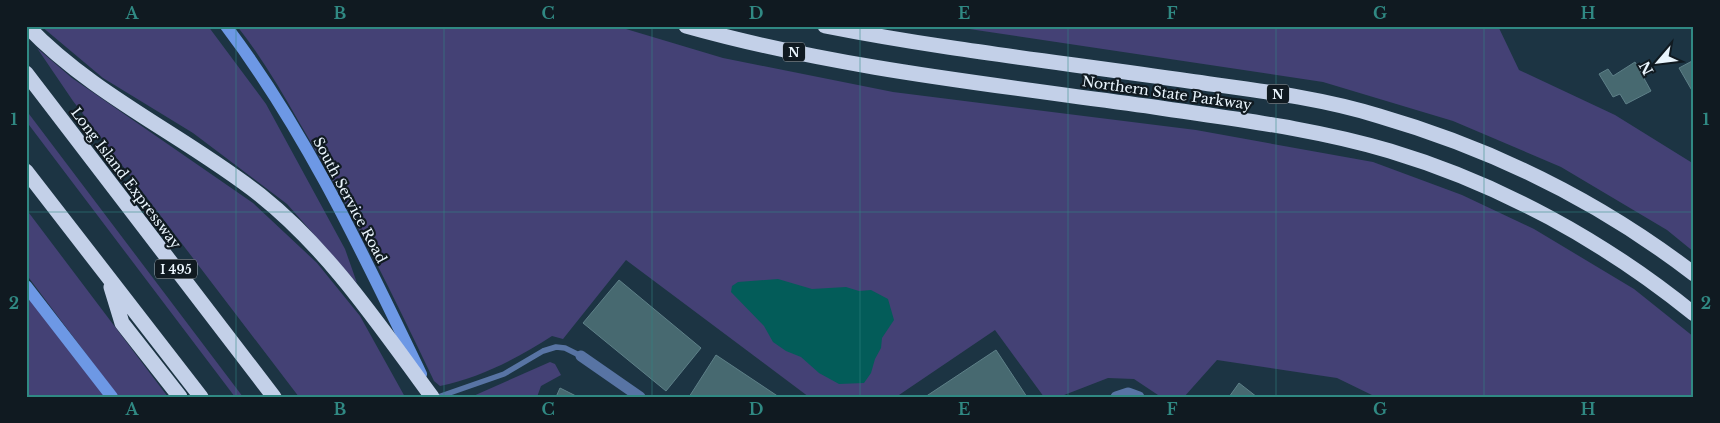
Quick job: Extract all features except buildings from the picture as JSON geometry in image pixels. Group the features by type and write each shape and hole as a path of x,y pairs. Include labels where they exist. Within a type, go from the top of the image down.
{"highway":[{"path":"27,26 81,73 220,166 291,222 348,282 432,397"},
{"name":"Northern State Parkway","path":"686,26 758,44 853,63 1280,126 1340,138 1392,152 1465,178 1543,214 1618,258 1694,314"},
{"name":"Northern State Parkway","path":"826,26 1261,91 1378,115 1475,149 1548,182 1637,234 1694,274"},
{"name":"Long Island Expressway","path":"26,74 274,397"},
{"path":"26,171 201,397"},
{"path":"107,276 122,322 180,397"}],"main road":[{"name":"South Service Road","path":"226,26 263,77 318,167 432,397"},
{"path":"26,286 112,397"}],"street":[{"path":"581,356 640,397"},
{"path":"1116,397 1128,393 1139,397"}],"lane":[{"path":"438,397 504,374 543,352 556,347 565,348 581,356"}],"shaded area":[{"path":"41,26 208,26 266,104 345,249 357,283 287,204 193,133 103,78"},
{"path":"237,26 616,26 723,58 893,92 1196,130 1373,162 1462,195 1534,229 1634,289 1694,337 1694,397 1376,397 1337,378 1217,360 1184,397 1161,397 1134,379 1108,378 1059,397 1044,397 995,330 896,397 809,397 626,260 563,339 552,336 498,366 470,378 440,386 434,381 369,250 317,153 270,73"},
{"path":"949,26 1498,26 1519,70 1615,115 1694,164 1694,252 1667,230 1561,167 1453,121 1323,82"},
{"path":"37,48 72,78 253,203 317,263 360,316 405,397 299,397 73,101"},
{"path":"26,110 243,397 235,397 26,121"},
{"path":"26,209 168,397 119,397 117,395 26,274"},
{"path":"778,279 812,289 846,287 859,291 871,290 888,299 894,320 882,338 881,348 871,373 864,383 839,384 819,373 801,357 786,351 773,342 764,326 731,292 732,286 738,282"},
{"path":"26,286 112,397 26,397"},
{"path":"550,362 555,364 561,375 541,386 537,397 471,397"}]}
